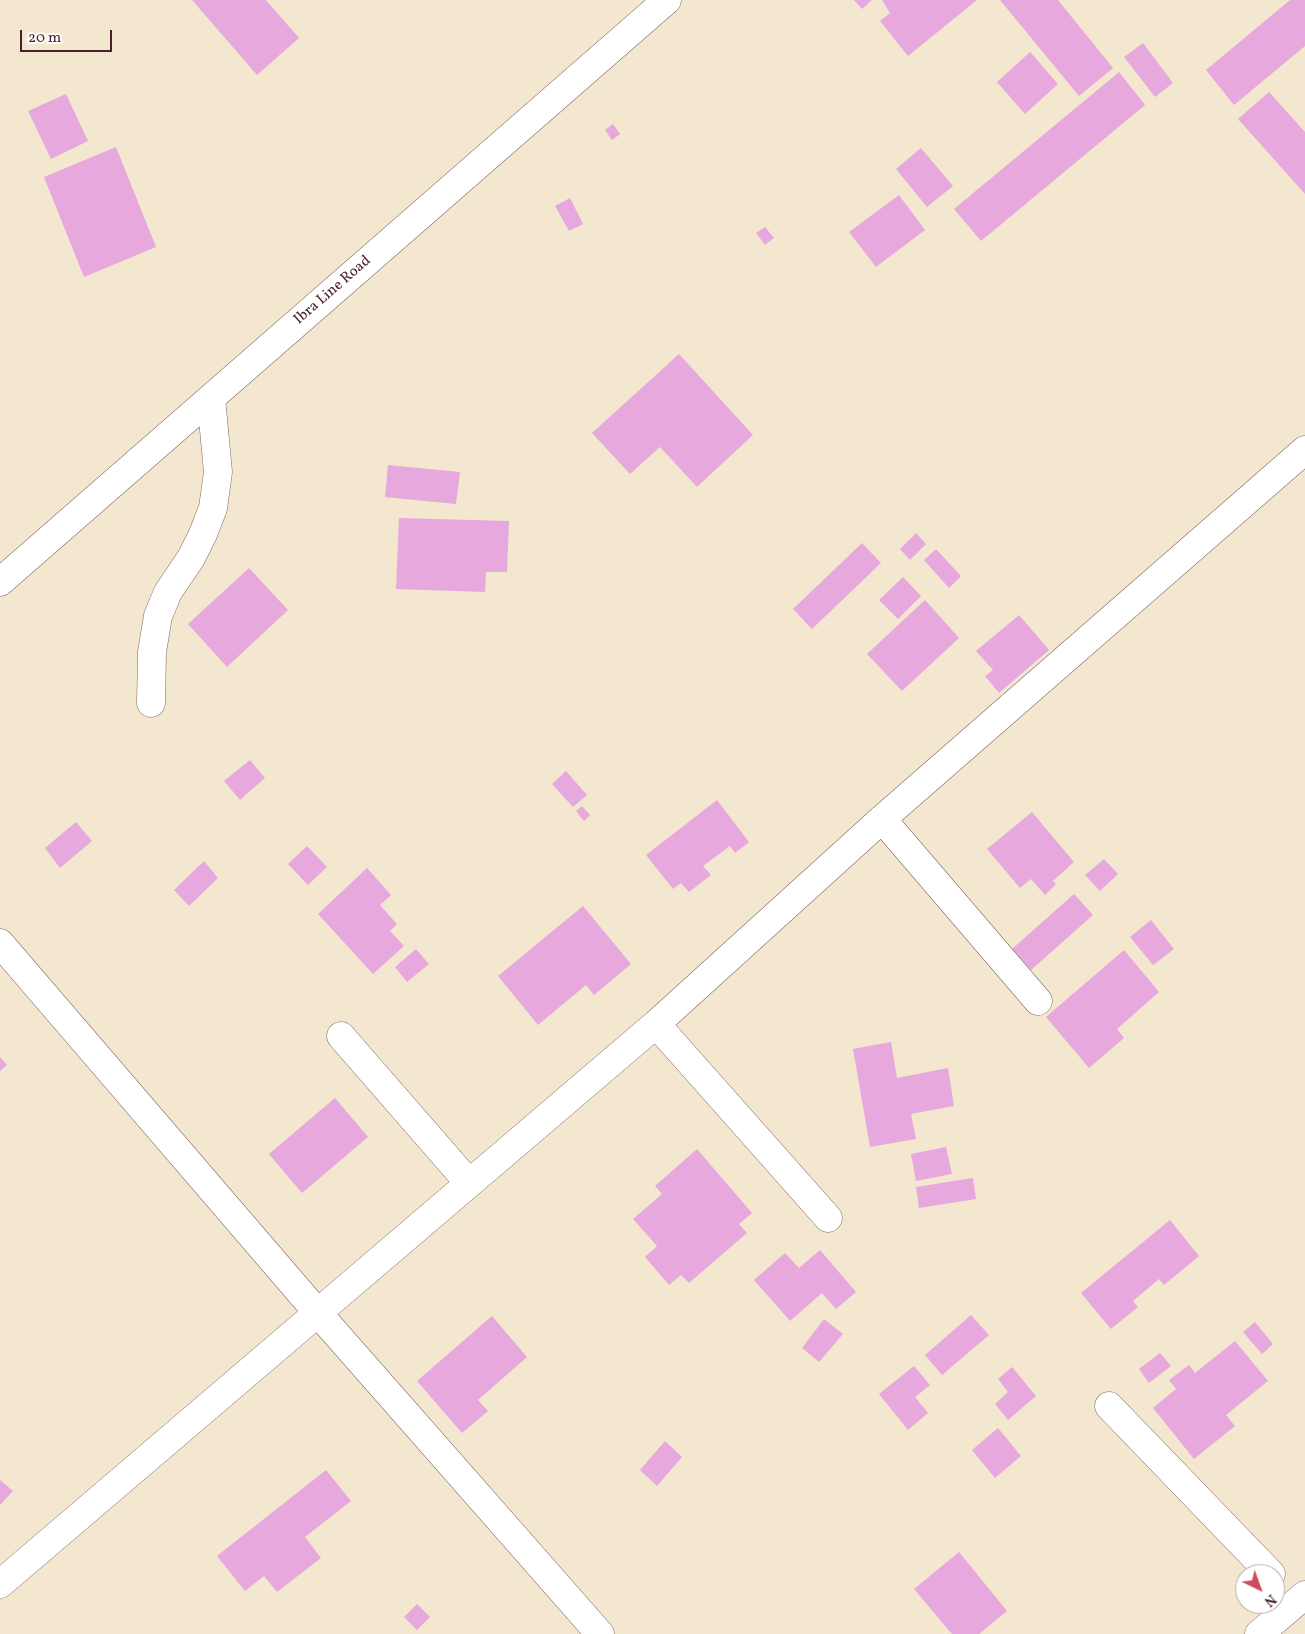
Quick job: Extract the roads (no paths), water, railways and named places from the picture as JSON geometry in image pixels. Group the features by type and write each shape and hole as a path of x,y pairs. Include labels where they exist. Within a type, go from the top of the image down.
{"street":[{"name":"Ibra Line Road","path":"0,582 667,0"},
{"path":"151,703 152,652 158,616 166,597 191,558 213,508 218,472 211,398"},
{"path":"0,1584 656,1024 882,819 1305,450"},
{"path":"882,819 1038,1001"},
{"path":"0,942 317,1312 600,1634"},
{"path":"656,1024 828,1218"},
{"path":"340,1036 469,1183"},
{"path":"1109,1406 1261,1564"},
{"path":"1259,1634 1301,1598 1285,1586"}]}
